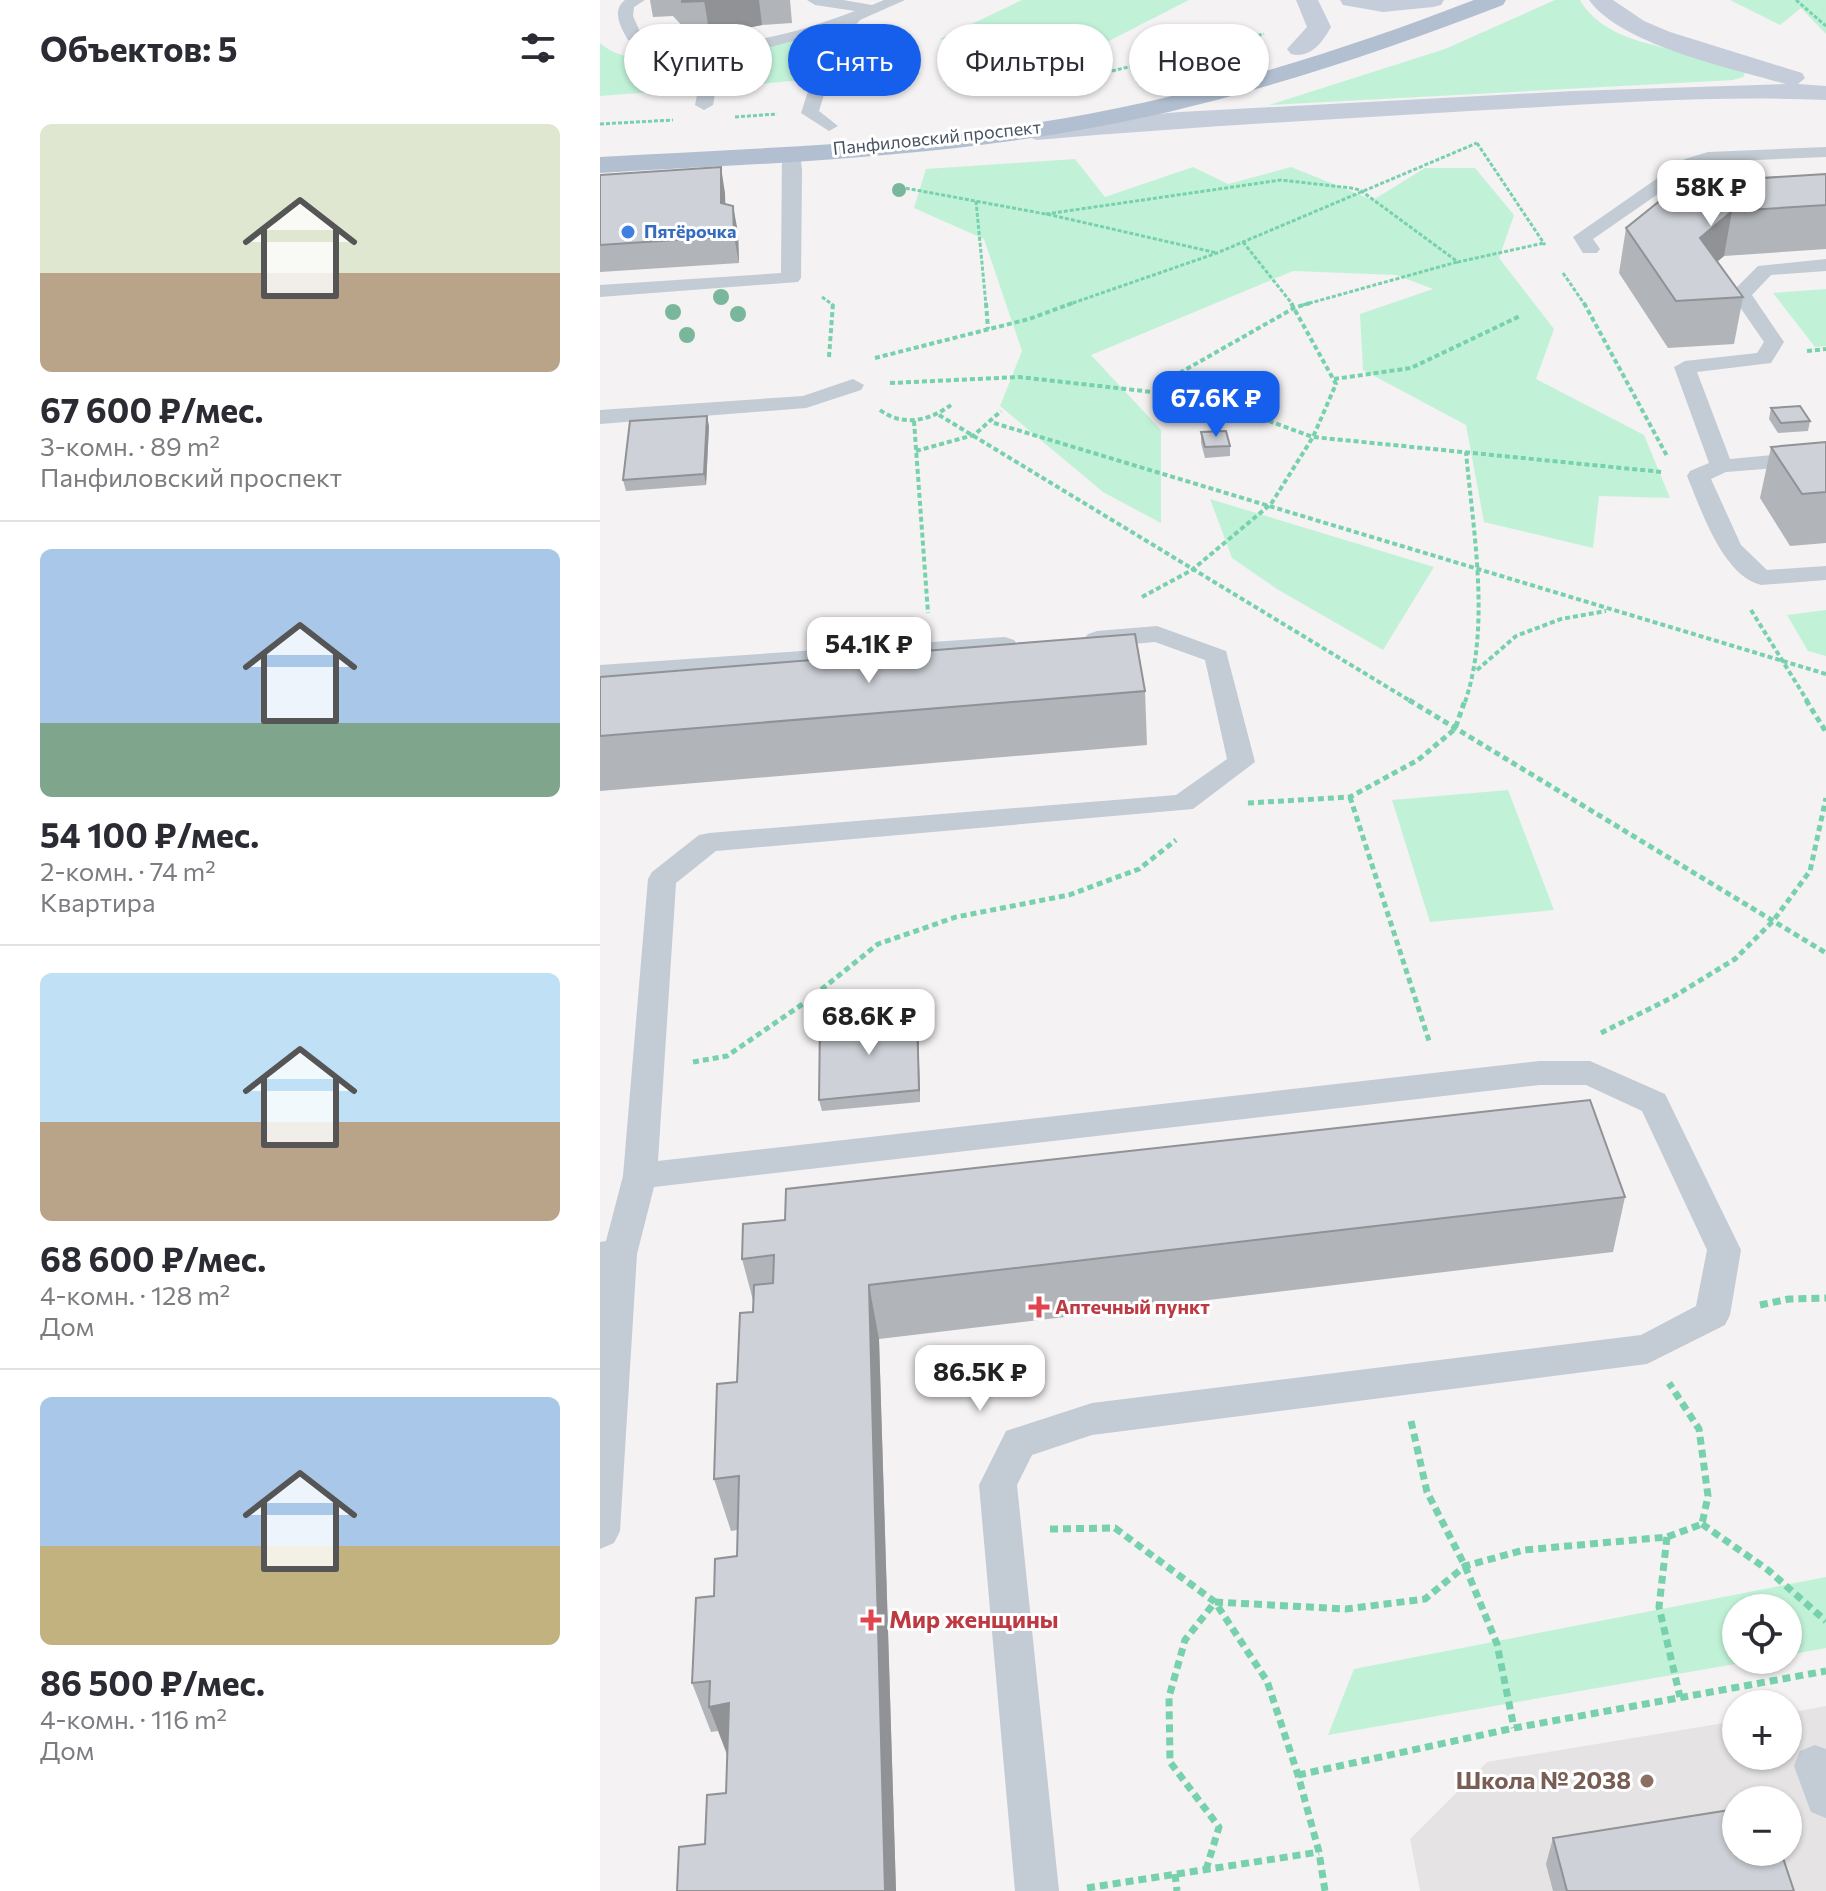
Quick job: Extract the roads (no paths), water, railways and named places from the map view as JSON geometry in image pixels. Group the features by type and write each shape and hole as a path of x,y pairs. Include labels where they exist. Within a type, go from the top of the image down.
{"main road":[{"path":"1351,0 1383,5 1434,0"},
{"path":"1088,97 1177,81 1299,49 1434,0"},
{"name":"Панфиловский проспект","path":"600,165 787,140 999,135 1132,113 1275,78 1376,46 1495,0"},
{"path":"1600,0 1636,27 1826,91"},
{"path":"1299,49 1319,27 1311,7"},
{"path":"999,135 1180,120 1589,98 1767,90 1826,91"},
{"name":"Панфиловский проспект","path":"787,140 829,126 855,124"}],"lane":[{"path":"628,24 625,16 627,5 637,0"},
{"path":"815,0 875,9"},
{"path":"772,41 854,18 897,0"},
{"path":"829,126 810,113 832,42 854,18"},
{"path":"704,105 706,96"},
{"path":"600,291 791,278 787,140"},
{"path":"1590,249 1583,237 1691,163 1708,157 1826,152"},
{"path":"1616,214 1646,212"},
{"path":"1722,466 1685,367 1764,359 1774,342 1741,294 1765,270 1826,265"},
{"path":"600,417 806,402 855,374"},
{"path":"1826,457 1722,466 1698,476 1730,548 1761,578 1826,573"},
{"path":"600,1531 610,1255 640,1176 662,879 709,842 1183,803 1241,762 1217,656 1157,634 1078,640"},
{"path":"600,673 1033,643"},
{"path":"640,1176 1540,1073 1590,1073 1654,1103 1724,1250 1712,1315 1647,1349 1092,1419 1019,1443 998,1485 1037,1891"}],"place":[{"name":"Пятёрочка","path":"628,232"},
{"name":"Аптечный пункт","path":"1039,1307"},
{"name":"Мир женщины","path":"871,1620"},
{"name":"Школа № 2038","path":"1647,1781"}]}
